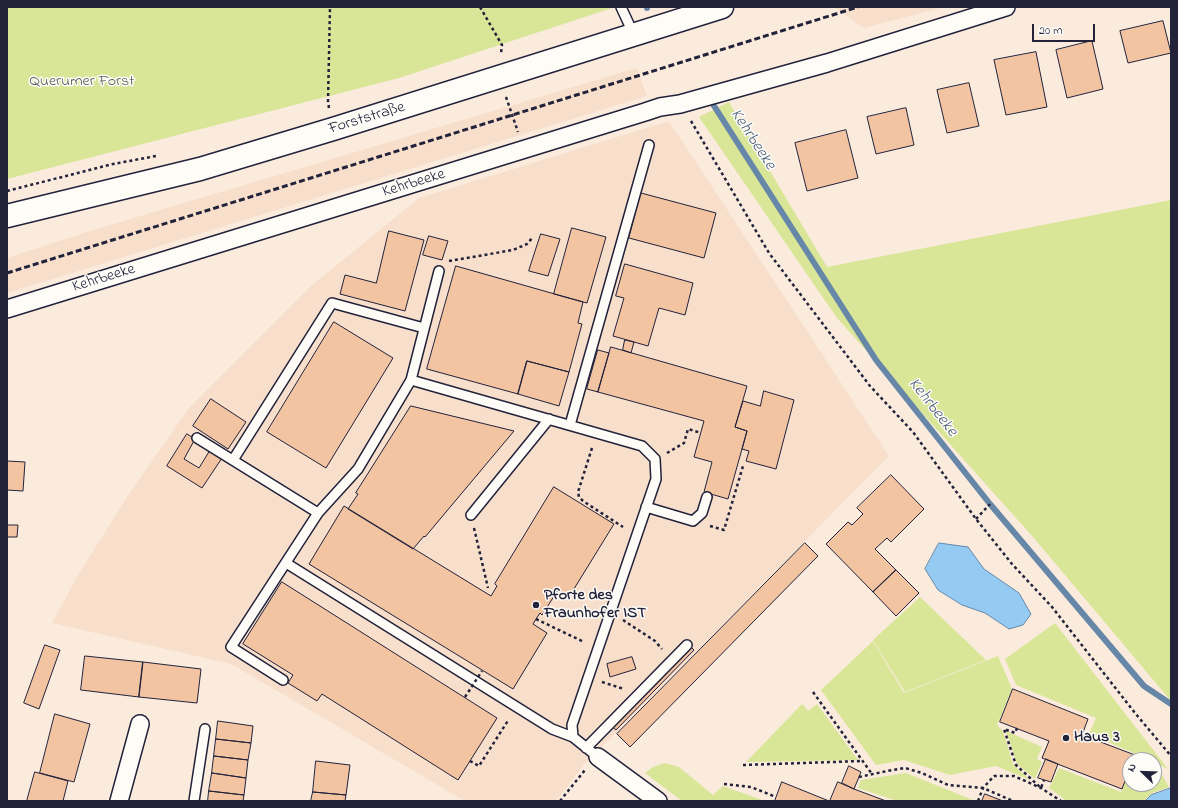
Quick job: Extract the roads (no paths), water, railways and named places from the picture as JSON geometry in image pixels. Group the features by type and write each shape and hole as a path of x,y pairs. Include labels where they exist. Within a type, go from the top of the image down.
{"main road":[{"name":"Forststraße","path":"7,216 67,200 200,169 333,129 722,7"}],"street":[{"name":"Kehrbeeke","path":"7,309 660,107 680,104 827,63 1006,7"},
{"path":"119,801 140,724"},
{"path":"594,754 658,801"}],"lane":[{"path":"621,7 634,35"},
{"path":"570,425 649,145"},
{"path":"283,680 231,647 318,513 358,469 411,380 439,271"},
{"path":"233,460 332,303 424,328"},
{"path":"411,380 642,446 655,459 656,480 599,650 572,725 573,738"},
{"path":"471,515 549,419"},
{"path":"197,438 318,513"},
{"path":"646,507 693,521 702,513 707,497"},
{"path":"286,563 552,729 573,738 594,754 635,698 687,645"},
{"path":"194,801 205,729"}],"water":[{"path":"939,543 968,547 984,569 1019,593 1031,614 1023,625 1009,629 985,613 962,605 938,590 925,569"},
{"path":"1171,788 1171,801 1145,801 1151,795"}],"waterway":[{"name":"Kehrbeeke","path":"709,98 876,360 990,504 1144,686 1171,704"}],"railway":[{"path":"7,273 858,7"}],"place":[{"name":"Pforte des Fraunhofer IST","path":"536,605"},
{"name":"Haus 3","path":"1066,738"}],"park label":[{"name":"Querumer Forst","path":"82,82"}]}
